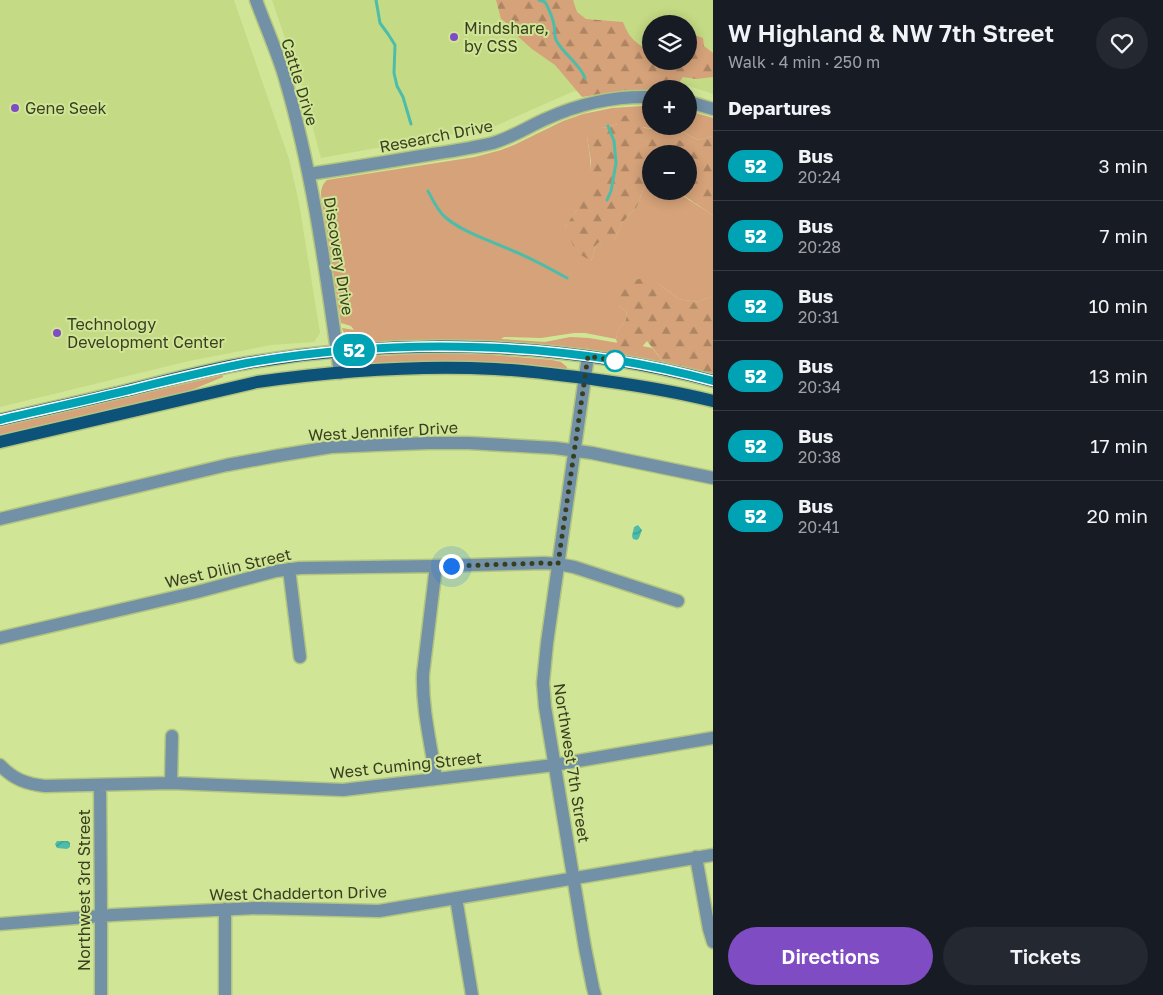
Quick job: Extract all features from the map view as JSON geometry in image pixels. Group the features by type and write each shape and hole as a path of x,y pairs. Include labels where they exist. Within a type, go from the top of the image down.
{"main road":[{"path":"0,420 198,373 247,363 337,351 424,347 468,347 539,351 588,356 641,365 713,381"},
{"path":"0,442 257,382 295,377 403,369 494,369 541,373 638,386 713,401"}],"street":[{"name":"Cattle Drive","path":"256,0 283,72 294,109 309,174"},
{"name":"Research Drive","path":"309,174 482,146 507,138 547,118 584,104 619,98 642,97"},
{"path":"697,104 713,109"},
{"name":"Discovery Drive","path":"309,174 319,228 340,373"},
{"name":"Northwest 7th Street","path":"588,356 543,683 554,765 585,948 595,995"},
{"name":"West Jennifer Drive","path":"0,518 226,465 331,447 428,442 574,450 713,478"},
{"name":"West Dilin Street","path":"0,638 197,592 276,570 289,569 558,564 574,567 678,601"},
{"path":"436,566 423,674 424,706 436,780"},
{"path":"289,569 300,657"},
{"path":"170,783 172,736"},
{"name":"West Cuming Street","path":"0,765 12,776 28,784 45,786 170,783 343,790 554,765 713,738"},
{"name":"Northwest 3rd Street","path":"100,785 101,995"},
{"name":"West Chadderton Drive","path":"0,924 257,908 379,911 713,855"},
{"path":"696,857 713,942"},
{"path":"456,898 472,995"},
{"path":"225,910 226,995"}],"shaded area":[{"path":"0,0 234,0 289,159 299,203 320,333 314,342 271,345 189,361 0,407"},
{"path":"272,0 713,0 713,94 697,89 697,80 646,79 595,87 572,92 493,127 321,158 302,88"}],"green space":[{"path":"496,0 573,0 577,12 586,19 623,22 633,39 642,46 642,70 697,70 697,36 703,38 704,46 713,53 713,77 696,79 683,77 681,80 642,80 642,91 628,90 582,97 555,65 532,49 501,19"},
{"path":"642,106 642,127 618,124 604,128 601,127 587,136 591,168 589,186 578,208 565,227 591,261 596,245 601,241 614,241 622,223 637,207 642,193 642,200 689,200 713,216 713,296 697,302 679,299 660,285 618,306 627,311 626,320 618,330 616,339 585,333 574,333 541,338 504,337 501,339 545,342 570,337 589,338 618,343 636,354 642,346 652,348 666,365 360,343 354,342 347,336 342,328 354,330 351,326 341,323 321,195 322,187 327,180 475,157 514,145 563,121 583,114 612,108"},
{"path":"697,113 713,118 713,136 698,140 689,135 697,135"},
{"path":"634,115 642,125 642,135 672,135 684,143 682,135 689,135 698,140 713,136 713,216 691,200 697,200 697,145 642,145 642,193 637,207 622,223 614,241 609,246 601,241 596,245 591,261 576,252 565,227 576,211 589,185 591,162 587,136 592,123 604,128 618,124 618,116"},
{"path":"672,135 682,135 685,144"},
{"path":"645,278 660,285 679,299 697,302 713,296 713,375 666,365 647,341 636,354 619,349 616,339 618,330 626,320 627,311 618,306 615,295 623,282"},
{"path":"416,354 482,354 552,360 561,362 567,367 567,370 376,364 360,359 360,357"},
{"path":"223,375 223,377 189,391 0,436 0,427"}],"water":[{"path":"638,525 642,530 637,540 633,539 632,536 634,527"},
{"path":"57,841 68,841 70,847 67,849 57,848 55,844"}],"waterway":[{"path":"376,0 380,23 395,45 394,73 411,124"},
{"path":"539,0 545,2 549,10 556,40 585,78"},
{"path":"607,200 611,191 616,163 614,141 608,126"},
{"path":"428,191 435,205 452,222 477,236 518,253 567,278"}],"bus line":[{"name":"52","path":"0,420 198,373 247,363 337,351 468,347 549,352 641,365 713,381"}],"place":[{"name":"Mindshare, by CSS","path":"454,37"},
{"name":"Gene Seek","path":"15,108"},
{"name":"Technology Development Center","path":"57,333"}],"route":[{"path":"451,566 558,564 588,356 623,362 615,361"}]}
